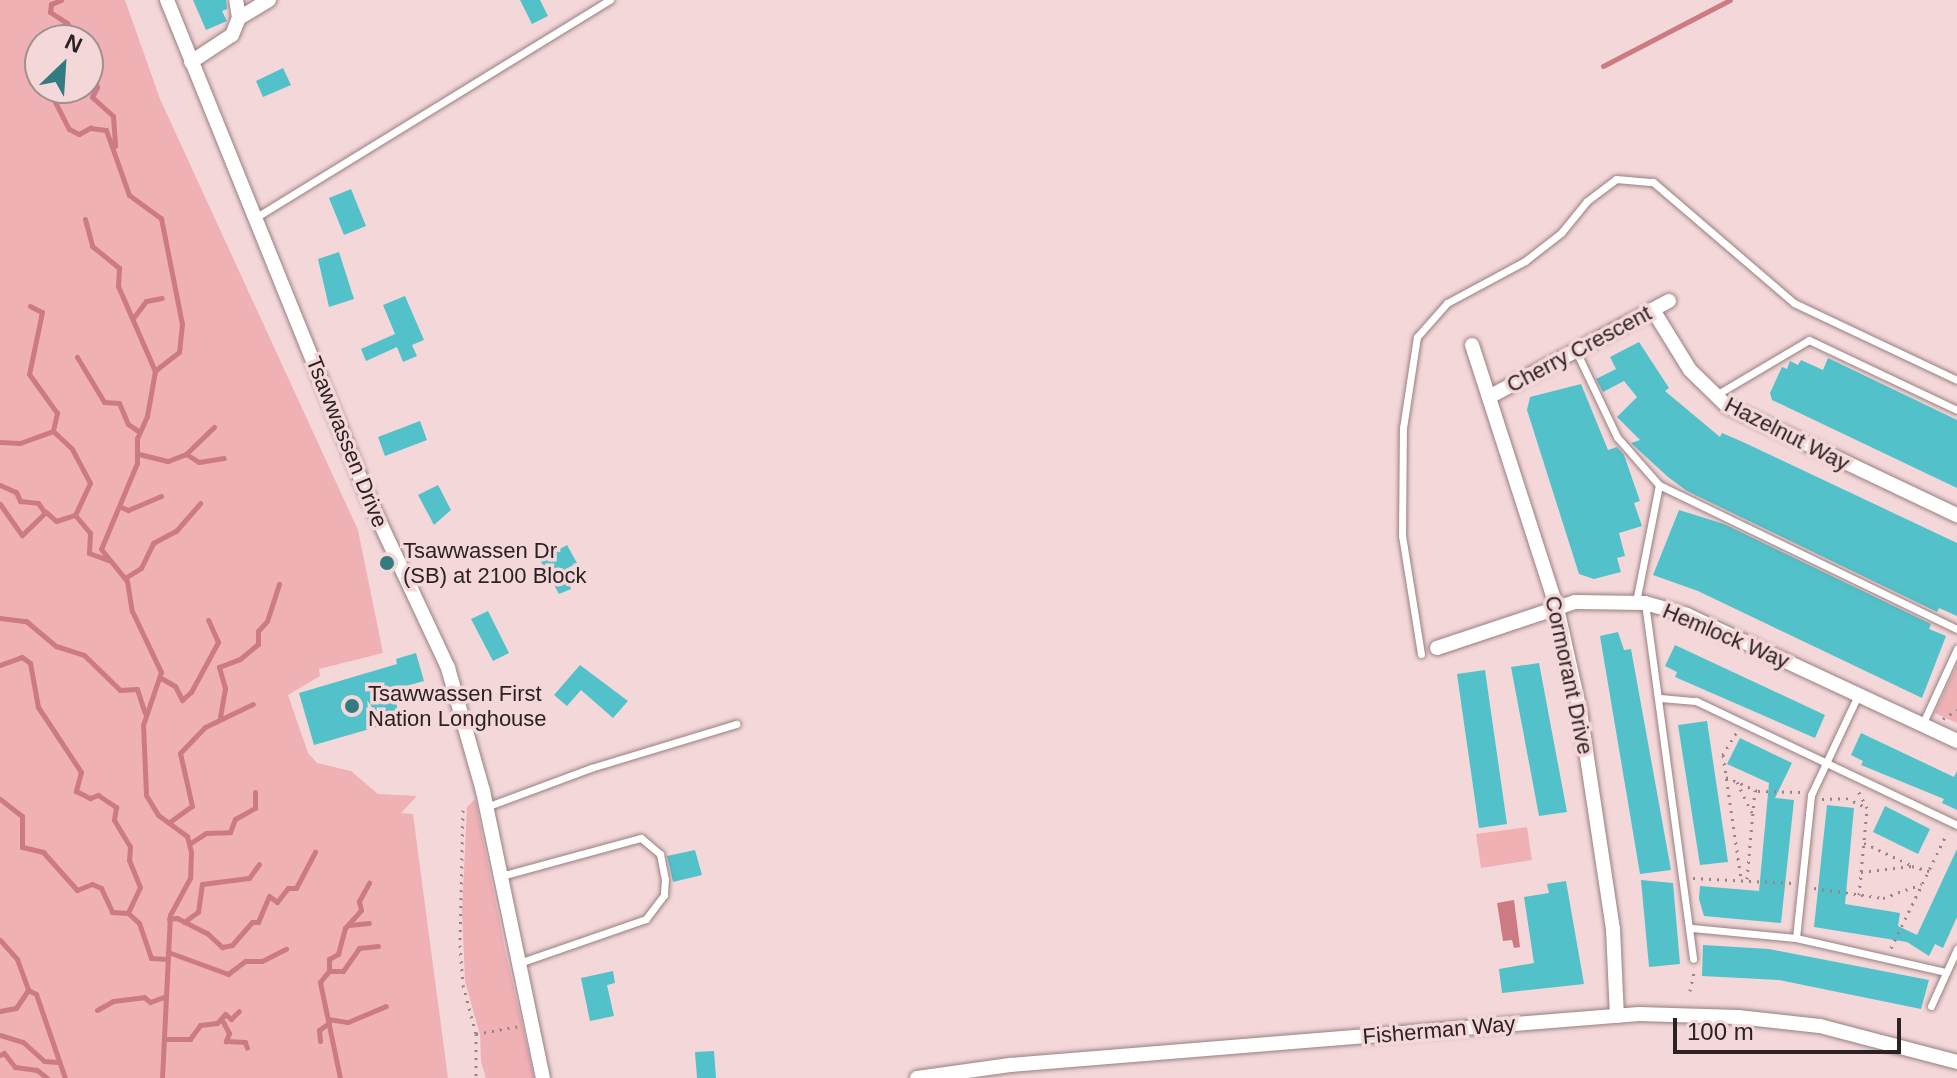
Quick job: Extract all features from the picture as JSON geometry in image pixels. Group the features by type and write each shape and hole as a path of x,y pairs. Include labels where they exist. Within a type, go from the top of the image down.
{"street":[{"name":"Tsawwassen Drive","path":"167,0 368,497 448,668 486,807 543,1078"},
{"path":"236,0 239,18"},
{"path":"191,62 226,41 239,18 269,0"},
{"name":"Cherry Crescent","path":"1489,397 1669,301"},
{"name":"Hazelnut Way","path":"1653,310 1690,370 1714,396 1957,515"},
{"name":"Cormorant Drive","path":"1472,345 1557,608 1598,818 1613,929 1617,1016"},
{"name":"Hemlock Way","path":"1437,648 1557,608 1599,600 1640,602 1687,615 1957,741"},
{"name":"Fisherman Way","path":"917,1078 1010,1065 1617,1016 1779,1020 1853,1032 1957,1062"}],"lane":[{"path":"255,218 610,0"},
{"path":"1421,654 1402,536 1403,428 1417,337 1447,303 1525,261 1561,233 1587,201 1616,179 1653,182 1794,303 1957,380"},
{"path":"1714,396 1809,340 1957,410"},
{"path":"1576,351 1617,437 1659,485 1957,629"},
{"path":"1659,485 1640,602 1660,698 1692,928 1693,959"},
{"path":"1922,725 1957,649"},
{"path":"1796,938 1811,799 1858,695"},
{"path":"1660,698 1696,701 1955,824"},
{"path":"486,807 736,724"},
{"path":"501,876 630,839 652,844 663,867 664,895 646,919 519,963"},
{"path":"1692,928 1796,938 1946,972"},
{"path":"1931,1006 1957,949"}],"path":[{"path":"1943,719 1957,710"},
{"path":"1741,722 1723,752 1744,879"},
{"path":"1854,776 1853,787 1867,808 1859,895"},
{"path":"1726,777 1755,790 1803,792"},
{"path":"1737,782 1740,798 1753,814"},
{"path":"1744,879 1755,790"},
{"path":"1819,798 1846,798 1867,808"},
{"path":"463,810 460,945 463,985 476,1034 476,1078"},
{"path":"1890,957 1929,871 1955,824"},
{"path":"1864,843 1929,871"},
{"path":"1861,872 1912,866"},
{"path":"1685,879 1744,879 1794,884"},
{"path":"1810,888 1883,898 1923,884"},
{"path":"1690,991 1693,959"},
{"path":"476,1034 531,1024"}],"shaded area":[{"path":"0,0 125,0 160,99 358,530 383,653 319,669 320,676 288,695 308,753 317,763 351,771 378,794 417,796 401,813 413,814 448,1078 0,1078"},
{"path":"1957,665 1957,723 1935,713"},
{"path":"475,799 534,1078 486,1078 481,1062 480,1035 465,981 462,911 467,807"},
{"path":"1527,827 1532,860 1481,868 1476,834"},
{"path":"1514,900 1520,947 1514,948 1512,940 1503,941 1497,903"}],"building":[{"path":"193,0 226,0 227,9 222,11 227,21 206,30"},
{"path":"520,0 540,0 548,16 532,24"},
{"path":"283,68 291,85 263,97 256,81"},
{"path":"351,189 366,226 344,235 329,198"},
{"path":"339,252 354,299 329,307 318,259"},
{"path":"405,296 424,340 412,345 417,356 403,362 397,347 366,361 361,349 395,334 383,305"},
{"path":"1639,342 1669,388 1665,391 1720,437 1722,433 1743,442 1957,543 1957,616 1939,608 1937,612 1687,491 1668,477 1631,443 1640,440 1617,417 1637,397 1624,381 1603,392 1596,379 1616,369 1610,357"},
{"path":"1828,358 1957,420 1957,488 1772,400 1770,393 1782,367 1787,369 1790,361 1798,365 1801,360 1823,370"},
{"path":"1581,384 1608,450 1617,447 1624,455 1640,501 1634,503 1642,526 1619,533 1625,556 1617,558 1621,572 1594,579 1579,574 1527,410 1530,397"},
{"path":"420,421 427,440 385,456 378,437"},
{"path":"438,485 451,510 434,525 418,495"},
{"path":"1679,510 1724,524 1931,624 1929,629 1946,636 1922,698 1698,591 1653,575"},
{"path":"567,545 577,563 566,569 571,589 559,594 540,560"},
{"path":"488,611 509,653 493,661 471,619"},
{"path":"1618,632 1624,650 1631,649 1671,870 1640,874 1600,636"},
{"path":"1675,645 1825,715 1815,738 1675,677 1677,672 1665,666"},
{"path":"416,653 424,681 392,690 401,720 314,745 299,693 397,664 396,659"},
{"path":"1539,663 1567,812 1539,816 1511,667"},
{"path":"580,665 628,701 613,718 581,690 567,706 554,695"},
{"path":"1485,670 1507,824 1479,828 1457,674"},
{"path":"1707,721 1728,862 1700,865 1678,725"},
{"path":"1861,733 1954,777 1957,771 1957,810 1942,803 1944,799 1861,765 1863,761 1851,755"},
{"path":"1740,738 1792,763 1775,798 1794,800 1781,923 1704,916 1699,899 1700,886 1759,891 1769,783 1727,764"},
{"path":"1827,805 1854,808 1845,904 1900,913 1898,926 1917,935 1957,849 1957,917 1943,948 1935,944 1929,956 1907,942 1814,927"},
{"path":"1885,806 1930,829 1918,854 1873,832"},
{"path":"695,850 702,875 673,882 667,856"},
{"path":"1641,880 1673,883 1680,964 1649,967"},
{"path":"1566,881 1584,984 1502,993 1499,969 1534,963 1524,897 1549,893 1547,884"},
{"path":"1703,945 1769,949 1929,980 1921,1009 1779,980 1702,976"},
{"path":"613,971 615,983 607,985 614,1016 590,1021 581,978"},
{"path":"714,1051 716,1078 697,1078 695,1052"}],"waterway":[{"path":"61,0 51,4 50,12 68,24"},
{"path":"1603,66 1730,0"},
{"path":"56,104 69,129 79,134 90,128 106,130 129,195 161,218 182,324 179,352 155,371 147,416 137,438 137,463 101,549 127,581 132,611 161,672 143,725 146,795 158,815 187,836 191,852 190,878 170,915 162,1078"},
{"path":"100,104 113,116 115,146"},
{"path":"85,219 92,246 119,268 118,286 155,371"},
{"path":"134,317 146,301 162,298"},
{"path":"30,306 42,312 29,374 57,413 53,431"},
{"path":"77,357 104,402 119,403 128,424 138,431"},
{"path":"139,454 168,461 186,454 214,427"},
{"path":"53,431 72,449 90,483 75,515 90,533 89,553 108,560"},
{"path":"0,442 20,443 53,431"},
{"path":"186,454 199,462 224,458"},
{"path":"0,485 16,492 20,501 38,503 45,513"},
{"path":"121,507 128,510 161,496"},
{"path":"125,578 141,568 153,543 176,531 200,503"},
{"path":"0,504 22,535 46,512 56,521 75,515"},
{"path":"220,717 225,688 219,667 240,659 258,644 258,631 267,621 279,584"},
{"path":"0,618 26,621 56,646 84,655 120,690 137,689 145,713"},
{"path":"161,678 175,686 182,700 191,692 218,642 208,620"},
{"path":"0,665 22,657 30,663 38,707 81,772 76,791 90,798 98,795 116,807 114,820 130,847 129,860 140,887 128,913"},
{"path":"171,821 192,806 180,753 205,727 253,704"},
{"path":"189,844 206,833 230,832 235,819 255,808 255,792"},
{"path":"0,799 22,816 22,847 43,852 77,890 92,884 101,888 112,912 128,913 139,923 151,958 167,959"},
{"path":"169,919 177,918 207,933 222,947 232,945 252,922 258,922 269,896 277,902 288,888 296,888 315,852"},
{"path":"184,922 198,912 202,884 249,878 259,864"},
{"path":"340,1078 320,982 329,971 329,959 338,954 345,928 361,910 359,901 369,883"},
{"path":"349,925 369,923"},
{"path":"0,940 17,959 28,990"},
{"path":"329,971 343,971 359,948 378,946"},
{"path":"168,952 228,974 245,961 262,961 286,949"},
{"path":"0,1011 16,1008 28,990 36,994 65,1078"},
{"path":"97,1010 113,1001 144,997 150,1002 164,997"},
{"path":"328,1019 348,1022 386,1006"},
{"path":"166,1039 190,1039 200,1025 217,1023 225,1014 231,1019 239,1011"},
{"path":"222,1020 229,1033 226,1041 245,1042 247,1048"},
{"path":"320,1041 319,1030 329,1023"},
{"path":"0,1035 23,1042 44,1061 57,1062"},
{"path":"0,1055 4,1053 15,1067 37,1070 47,1078"}],"place":[{"name":"Tsawwassen Dr (SB) at 2100 Block","path":"387,563"},
{"name":"Tsawwassen First Nation Longhouse","path":"352,706"}]}
